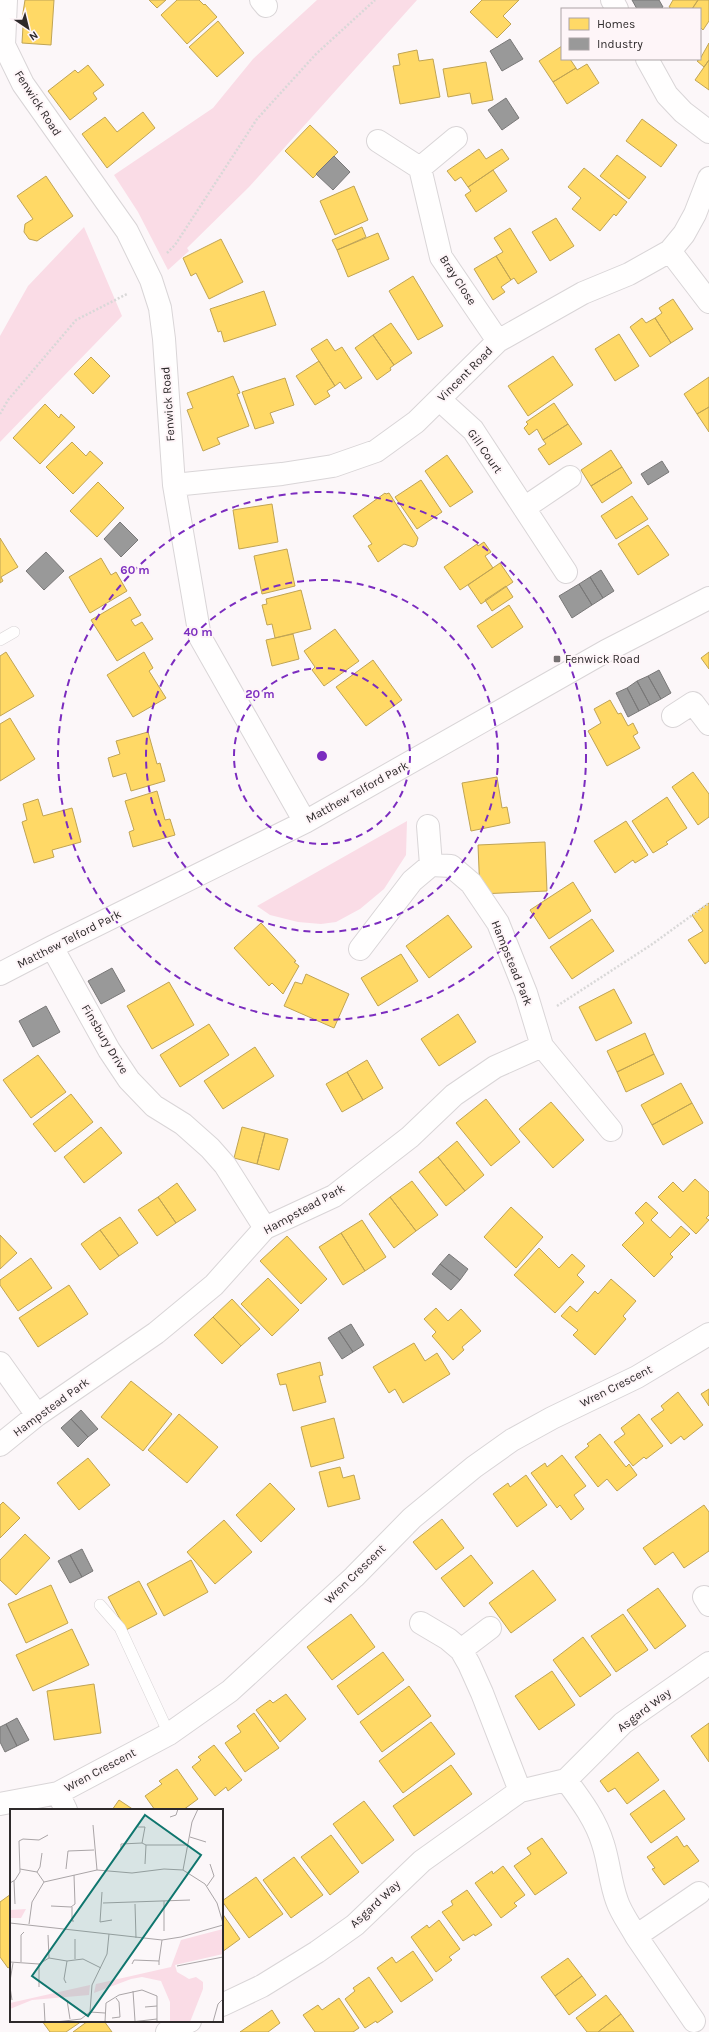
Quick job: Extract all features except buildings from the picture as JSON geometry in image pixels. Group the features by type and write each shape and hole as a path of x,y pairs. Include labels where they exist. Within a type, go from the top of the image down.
{"street":[{"name":"Fenwick Road","path":"6,0 2,45 23,84 127,231 148,273 160,308 174,485 200,638 305,822"},
{"path":"648,60 667,94 683,112 709,132"},
{"path":"378,141 420,168 456,138"},
{"name":"Bray Close","path":"420,168 441,257 498,341"},
{"name":"Vincent Road","path":"174,485 282,474 332,466 376,451 416,422 440,400 498,341 583,293 629,274 670,251 684,234 695,214 709,178"},
{"path":"670,251 709,302"},
{"name":"Gill Court","path":"440,400 473,430 566,572"},
{"path":"524,508 570,477"},
{"name":"Matthew Telford Park","path":"0,974 305,822 606,651 709,598"},
{"path":"673,716 693,703 709,724"},
{"path":"360,949 412,881 431,866 428,826"},
{"name":"Hampstead Park","path":"431,866 451,866 471,883 498,923 526,993 542,1046 611,1130"},
{"name":"Finsbury Drive","path":"52,947 108,1050 129,1080 154,1106 183,1124 210,1148 225,1165 265,1228"},
{"name":"Hampstead Park","path":"0,1445 37,1415 156,1333 214,1285 265,1228 334,1196 410,1137 454,1095 495,1066 542,1046"},
{"name":"Wren Crescent","path":"0,1804 62,1801 169,1734 230,1691 338,1592 412,1518 474,1467 519,1436 552,1418 637,1377 709,1334"},
{"path":"0,1363 37,1415"},
{"path":"421,1623 448,1639 461,1650 482,1693 520,1791"},
{"path":"461,1650 490,1628"},
{"name":"Asgard Way","path":"223,2005 262,1986 318,1952 355,1925 422,1861 520,1791 566,1780 623,1723 709,1663"},
{"path":"566,1780 581,1800 595,1824 604,1844 606,1864 617,1902 636,1936 694,2021"},
{"path":"636,1936 699,1893"},
{"path":"157,2022 162,2032"},
{"path":"167,2032 188,2022"}],"lane":[{"path":"0,640 14,632"},
{"path":"100,1605 120,1628 169,1734"}],"path":[{"path":"0,414 8,400 76,320 130,292 175,245 257,119 316,54 375,0"},
{"path":"553,1009 651,945 709,903"}],"shaded area":[{"path":"317,0 417,0 249,187 187,248 189,251 168,270 138,212 114,175 213,108 253,59"},
{"path":"84,227 122,316 0,442 0,336 28,286"},
{"path":"407,821 406,855 384,889 360,909 336,922 321,924 298,922 270,915 257,906"}],"place":[{"name":"Fenwick Road","path":"557,659"}]}
